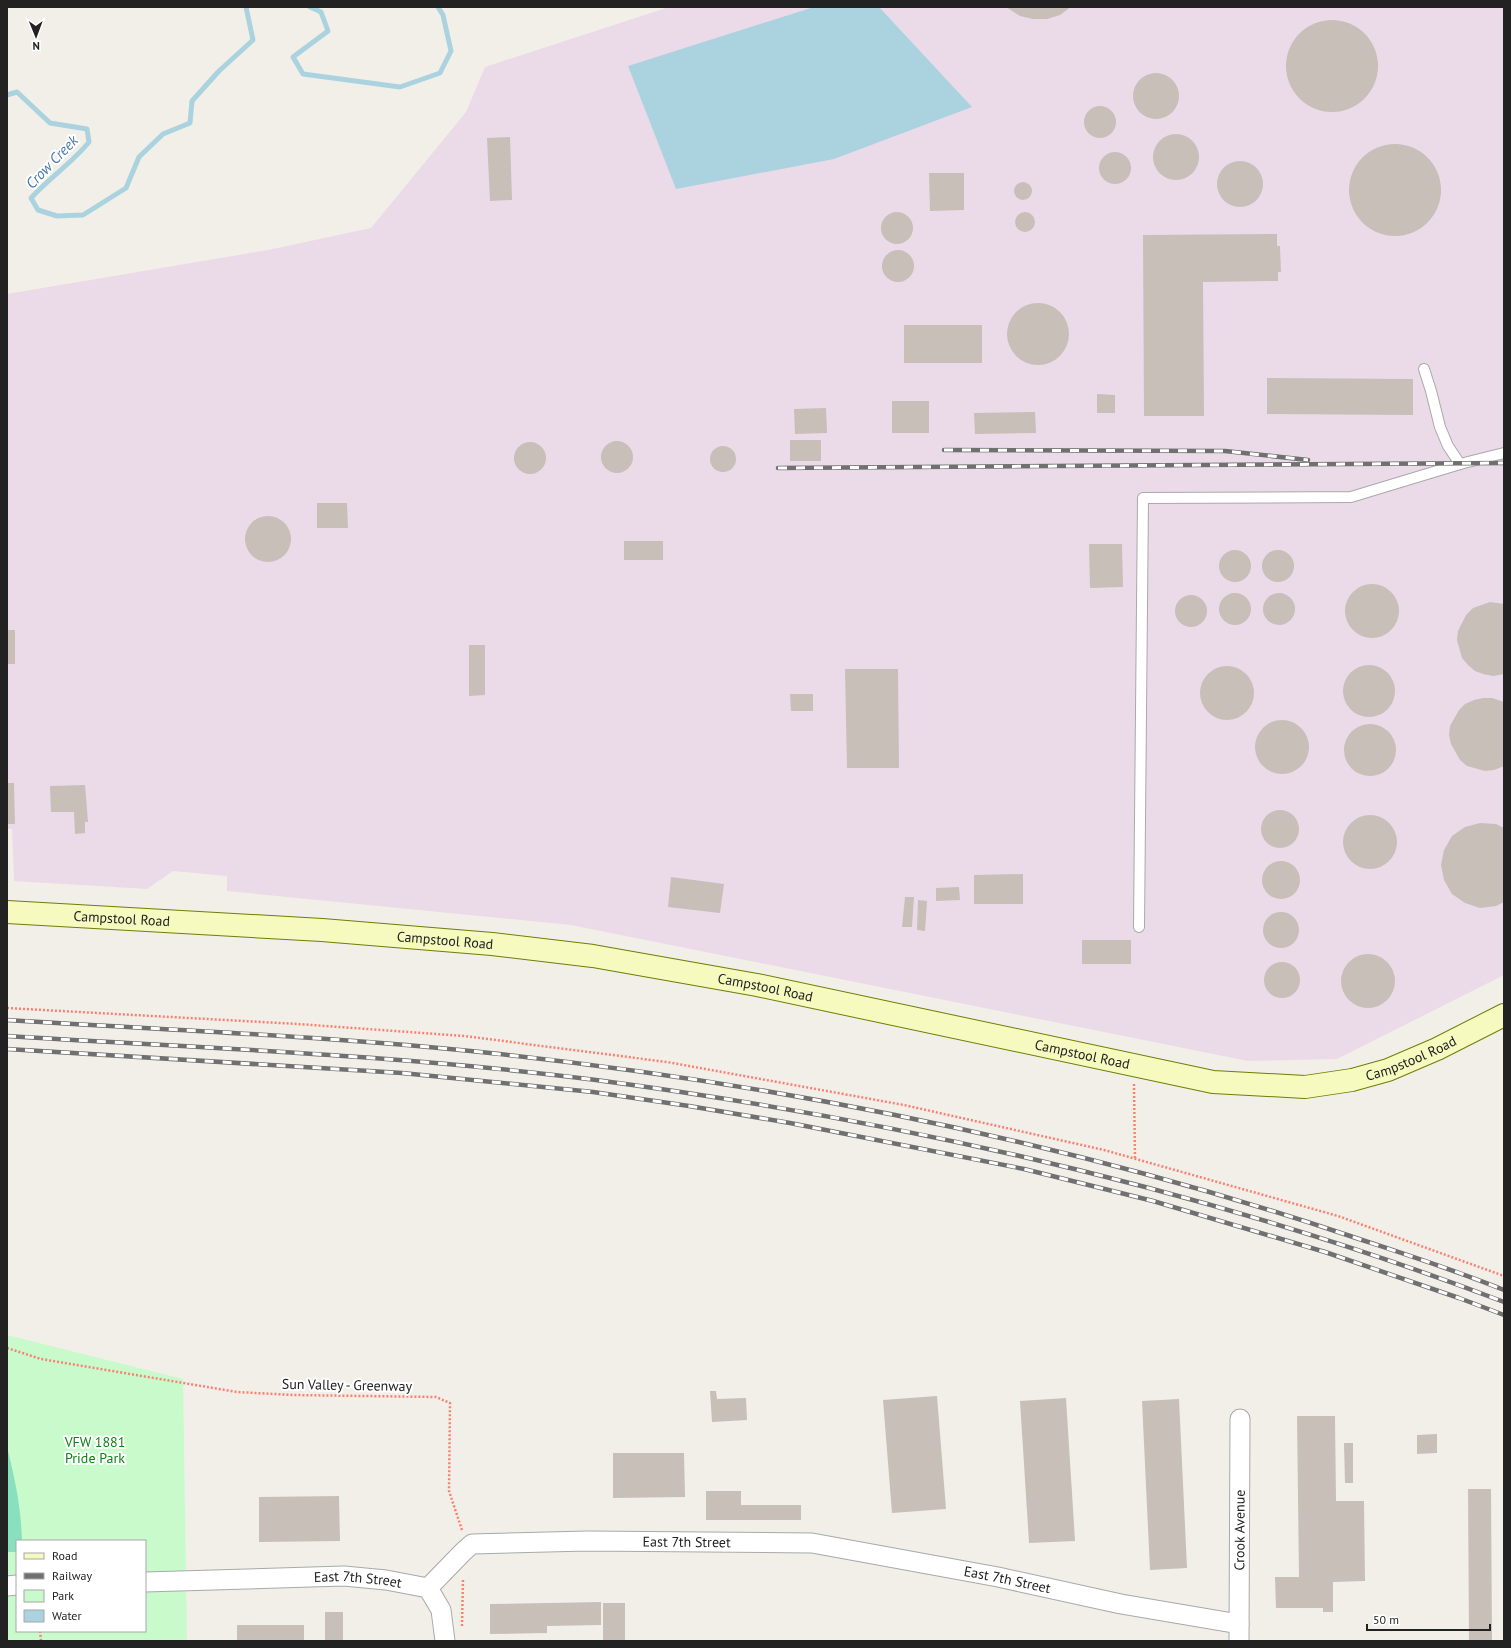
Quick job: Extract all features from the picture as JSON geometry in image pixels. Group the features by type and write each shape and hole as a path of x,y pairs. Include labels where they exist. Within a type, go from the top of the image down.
{"main road":[{"name":"Campstool Road","path":"7,912 322,930 492,944 593,956 757,985 1213,1082 1305,1087 1352,1080 1388,1070 1437,1049 1504,1015"}],"street":[{"name":"Crook Avenue","path":"1239,1632 1240,1419"},
{"name":"East 7th Street","path":"146,1582 344,1576 386,1580 428,1588 472,1544 564,1542 812,1543 998,1577 1239,1632"},
{"path":"428,1588 454,1637"}],"lane":[{"path":"1424,369 1440,427 1448,446 1460,464"},
{"path":"1139,927 1143,498 1351,497 1460,464 1504,454"}],"path":[{"path":"7,1008 290,1023 464,1036 667,1062 904,1105 1104,1150 1338,1216 1504,1276"},
{"path":"1133,1066 1135,1158"},
{"name":"Sun Valley - Greenway","path":"7,1348 41,1359 237,1392 293,1395 436,1397 450,1403 449,1491 463,1531 463,1552 454,1637"}],"shaded area":[{"path":"669,7 1504,7 1504,975 1337,1059 1248,1061 571,925 227,891 227,876 173,871 147,889 14,881 12,829 7,829 7,294 268,250 371,228 466,112 485,67"}],"green space":[{"name":"VFW 1881 Pride Park","path":"7,1335 183,1379 187,1641 7,1641"},
{"path":"7,1447 19,1505 22,1540 16,1540 16,1552 7,1552"}],"water":[{"path":"814,7 879,7 972,107 834,159 676,189 628,66"}],"building":[{"path":"1006,7 1071,7 1060,15 1047,19 1033,19 1020,16"},
{"path":"1332,20 1350,23 1365,33 1375,48 1378,66 1375,84 1365,99 1350,109 1332,112 1314,109 1299,99 1289,84 1286,66 1289,48 1299,33 1314,23"},
{"path":"1151,73 1161,73 1169,77 1175,83 1179,91 1179,101 1175,109 1169,115 1161,119 1151,119 1143,115 1137,109 1133,101 1133,91 1137,83 1143,77"},
{"path":"1097,106 1103,106 1113,113 1116,122 1115,128 1109,135 1103,138 1097,138 1087,131 1084,125 1084,119 1091,109"},
{"path":"1171,134 1181,134 1189,138 1195,144 1199,152 1199,162 1195,170 1189,176 1181,180 1171,180 1163,176 1157,170 1153,162 1153,152 1157,144 1163,138"},
{"path":"510,137 512,200 490,201 487,138"},
{"path":"1395,144 1413,147 1428,157 1438,172 1441,190 1438,208 1428,223 1413,233 1395,236 1377,233 1362,223 1352,208 1349,190 1352,172 1362,157 1377,147"},
{"path":"1112,152 1118,152 1128,159 1131,168 1130,174 1124,181 1118,184 1112,184 1102,177 1099,171 1099,165 1106,155"},
{"path":"1235,161 1245,161 1253,165 1259,171 1263,179 1263,189 1259,197 1253,203 1245,207 1235,207 1227,203 1221,197 1217,189 1217,179 1221,171 1227,165"},
{"path":"929,173 964,173 964,210 930,211"},
{"path":"1023,182 1029,185 1032,191 1029,197 1023,200 1017,197 1014,191 1017,185"},
{"path":"894,212 900,212 910,219 913,228 912,234 906,241 900,244 894,244 884,237 881,231 881,225 888,215"},
{"path":"1025,212 1032,215 1035,222 1032,229 1025,232 1018,229 1015,222 1018,215"},
{"path":"1277,234 1277,246 1280,246 1281,272 1278,272 1278,281 1203,282 1204,416 1144,416 1143,235"},
{"path":"895,250 901,250 911,257 914,266 913,272 907,279 901,282 895,282 885,275 882,269 882,263 889,253"},
{"path":"1038,303 1050,306 1060,312 1066,322 1069,334 1066,346 1060,356 1050,362 1038,365 1026,362 1016,356 1010,346 1007,334 1010,322 1016,312 1026,306"},
{"path":"904,325 982,325 982,363 904,363"},
{"path":"1267,378 1413,379 1413,415 1267,414"},
{"path":"1097,394 1115,395 1115,413 1097,413"},
{"path":"892,401 929,401 929,433 892,433"},
{"path":"826,408 827,433 795,434 794,409"},
{"path":"1035,412 1036,433 975,434 974,413"},
{"path":"790,440 821,440 821,461 790,461"},
{"path":"614,441 620,441 630,448 633,457 632,463 626,470 620,473 614,473 604,466 601,460 601,454 608,444"},
{"path":"527,442 533,442 543,449 546,458 545,464 539,471 533,474 527,474 517,467 514,461 514,455 521,445"},
{"path":"723,446 732,450 736,459 732,468 723,472 714,468 710,459 714,450"},
{"path":"317,503 347,503 348,528 317,528"},
{"path":"268,516 281,520 287,526 291,539 287,552 281,558 268,562 255,558 249,552 245,539 249,526 255,520"},
{"path":"624,541 663,541 663,560 624,560"},
{"path":"1089,544 1122,544 1123,587 1090,588"},
{"path":"1232,550 1238,550 1248,557 1251,566 1250,572 1244,579 1238,582 1232,582 1222,575 1219,569 1219,563 1226,553"},
{"path":"1275,550 1281,550 1291,557 1294,566 1293,572 1287,579 1281,582 1275,582 1265,575 1262,569 1262,563 1269,553"},
{"path":"1367,584 1377,584 1387,588 1395,596 1399,606 1399,616 1395,626 1387,634 1377,638 1367,638 1357,634 1349,626 1345,616 1345,606 1349,596 1357,588"},
{"path":"1232,593 1238,593 1248,600 1251,609 1250,615 1244,622 1238,625 1232,625 1222,618 1219,612 1219,606 1226,596"},
{"path":"1276,593 1282,593 1292,600 1295,609 1294,615 1288,622 1282,625 1276,625 1266,618 1263,612 1263,606 1270,596"},
{"path":"1188,595 1194,595 1204,602 1207,611 1206,617 1200,624 1194,627 1188,627 1178,620 1175,614 1175,608 1182,598"},
{"path":"1490,602 1504,604 1504,674 1493,676 1475,671 1468,665 1462,658 1457,640 1458,631 1466,615 1473,608"},
{"path":"7,630 15,630 15,664 7,664"},
{"path":"469,645 485,645 485,695 469,696"},
{"path":"1369,665 1379,667 1387,673 1393,681 1395,691 1393,701 1387,709 1379,715 1369,717 1359,715 1351,709 1345,701 1343,691 1345,681 1351,673 1359,667"},
{"path":"1222,666 1232,666 1242,670 1250,678 1254,688 1254,698 1250,708 1242,716 1232,720 1222,720 1212,716 1204,708 1200,698 1200,688 1204,678 1212,670"},
{"path":"845,669 898,669 899,768 847,768"},
{"path":"790,694 813,694 813,711 791,711"},
{"path":"1483,698 1492,698 1504,702 1504,766 1494,770 1485,771 1467,766 1460,760 1451,744 1449,735 1450,726 1459,710 1465,704"},
{"path":"1277,720 1287,720 1297,724 1305,732 1309,742 1309,752 1305,762 1297,770 1287,774 1277,774 1267,770 1259,762 1255,752 1255,742 1259,732 1267,724"},
{"path":"1370,724 1380,726 1388,732 1394,740 1396,750 1394,760 1388,768 1380,774 1370,776 1360,774 1352,768 1346,760 1344,750 1346,740 1352,732 1360,726"},
{"path":"7,783 14,783 15,824 7,824"},
{"path":"85,785 88,822 85,822 85,833 75,834 74,812 51,812 50,786"},
{"path":"1276,810 1284,810 1294,815 1298,822 1298,836 1294,843 1284,848 1276,848 1266,843 1264,840 1261,833 1261,825 1266,815 1269,813"},
{"path":"1365,815 1375,815 1385,819 1393,827 1397,837 1397,847 1393,857 1385,865 1375,869 1365,869 1355,865 1347,857 1343,847 1343,837 1347,827 1355,819"},
{"path":"1480,823 1496,824 1504,828 1504,902 1496,906 1480,908 1465,903 1452,894 1444,880 1441,865 1444,850 1452,836 1465,827"},
{"path":"1281,861 1291,864 1297,870 1300,880 1297,890 1291,896 1281,899 1271,896 1265,890 1262,880 1265,870 1271,864"},
{"path":"1023,874 1023,904 974,904 974,875"},
{"path":"671,877 724,884 720,913 668,907"},
{"path":"959,887 960,900 936,901 936,888"},
{"path":"905,897 914,897 912,927 902,927"},
{"path":"918,900 927,901 925,931 917,930"},
{"path":"1285,912 1294,917 1298,923 1298,937 1294,943 1285,948 1277,948 1268,943 1264,937 1263,926 1268,917 1274,913"},
{"path":"1082,940 1131,940 1131,964 1082,964"},
{"path":"1363,954 1373,954 1383,958 1391,966 1395,976 1395,986 1391,996 1383,1004 1373,1008 1363,1008 1353,1004 1345,996 1341,986 1341,976 1345,966 1353,958"},
{"path":"1286,962 1295,967 1299,973 1299,987 1295,993 1286,998 1278,998 1269,993 1265,987 1264,976 1269,967 1275,963"},
{"path":"710,1391 716,1391 717,1399 746,1398 747,1420 712,1422"},
{"path":"937,1396 946,1509 892,1513 883,1400"},
{"path":"1066,1398 1075,1541 1029,1543 1020,1401"},
{"path":"1179,1399 1187,1568 1150,1570 1142,1401"},
{"path":"1297,1416 1335,1416 1336,1501 1364,1501 1365,1581 1333,1582 1333,1612 1323,1612 1323,1608 1276,1608 1275,1577 1299,1577"},
{"path":"1437,1434 1437,1453 1417,1454 1417,1435"},
{"path":"1344,1443 1353,1443 1353,1483 1345,1483"},
{"path":"613,1453 684,1453 685,1497 613,1498"},
{"path":"1468,1489 1491,1489 1492,1641 1469,1641"},
{"path":"706,1491 741,1491 741,1505 801,1505 801,1520 706,1520"},
{"path":"339,1496 340,1541 259,1542 259,1497"},
{"path":"601,1602 601,1625 547,1626 547,1633 490,1634 490,1604"},
{"path":"603,1603 625,1603 625,1641 603,1641"},
{"path":"325,1612 343,1612 343,1641 325,1641"},
{"path":"237,1625 304,1625 304,1641 237,1641"}],"waterway":[{"name":"Crow Creek","path":"7,95 17,92 50,123 87,129 89,142 31,198 38,210 57,216 83,215 126,188 139,157 163,134 190,123 192,101 219,71 253,40 246,7"},
{"name":"Crow Creek","path":"310,7 321,12 328,31 293,57 303,74 400,87 440,73 451,51 443,15 438,7"}],"railway":[{"path":"944,450 1225,451 1308,460"},
{"path":"778,468 1504,463"},
{"path":"7,1020 248,1034 430,1047 598,1066 707,1081 814,1100 1029,1144 1135,1171 1240,1201 1344,1234 1445,1268 1504,1290"},
{"path":"7,1036 376,1058 523,1071 712,1097 827,1116 942,1139 1057,1165 1170,1194 1283,1226 1394,1262 1504,1302"},
{"path":"7,1049 402,1073 593,1092 790,1123 1024,1169 1153,1201 1325,1252 1504,1315"}]}
